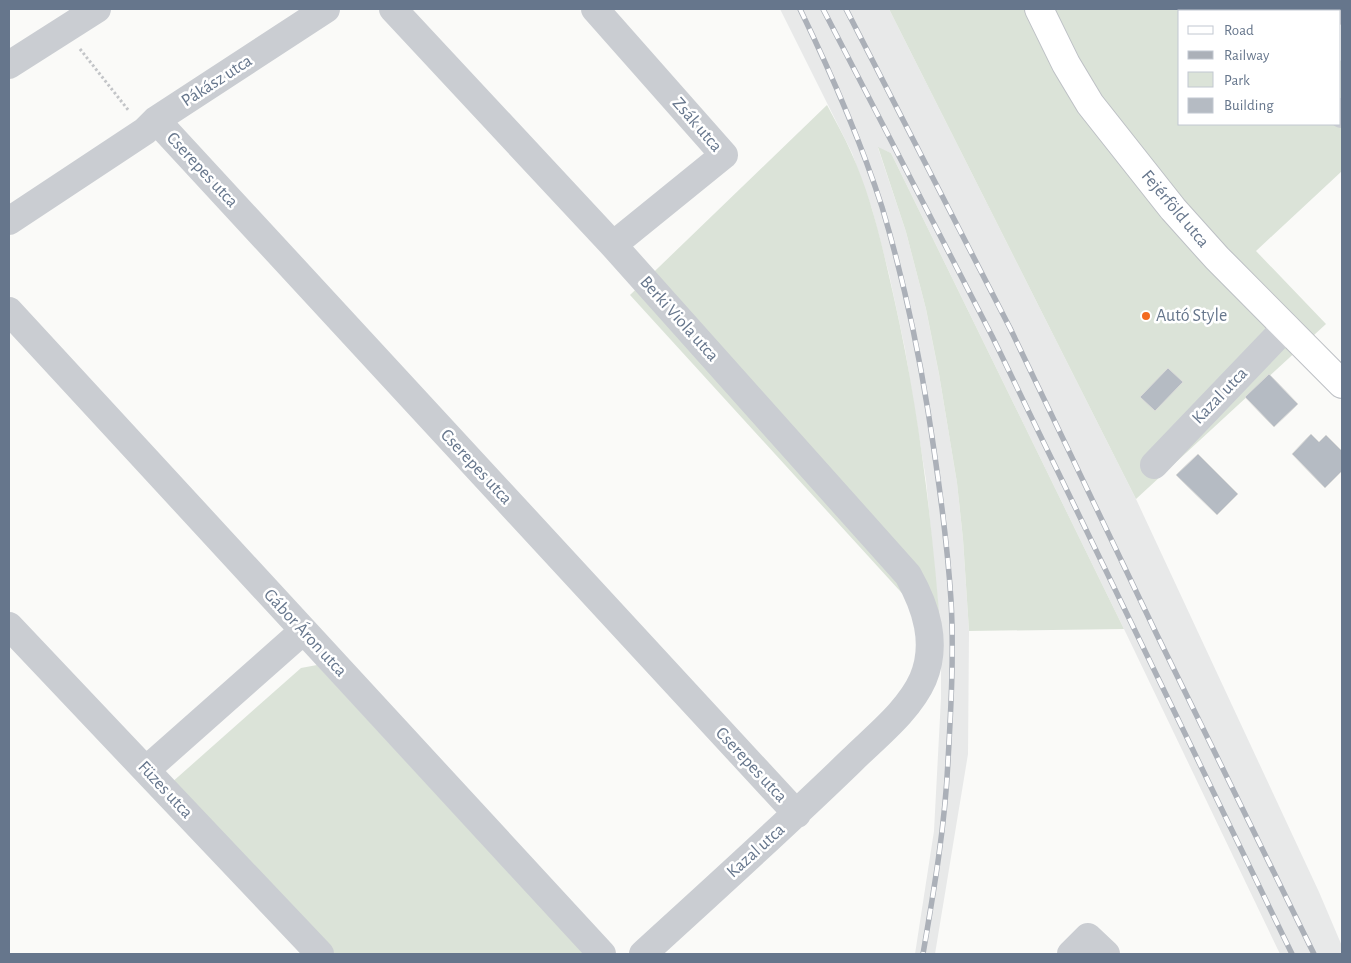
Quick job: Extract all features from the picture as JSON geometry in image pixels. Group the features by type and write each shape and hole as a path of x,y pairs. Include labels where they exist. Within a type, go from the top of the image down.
{"main road":[{"name":"Fejérföld utca","path":"1039,9 1066,64 1090,104 1186,223 1217,258 1342,384"}],"street":[{"path":"9,65 97,9"},
{"name":"Pákász utca","path":"9,220 326,9"},
{"name":"Berki Viola utca","path":"393,9 612,245 908,575 920,597 926,614 930,649"},
{"name":"Zsák utca","path":"595,9 724,156 612,245"},
{"name":"Cserepes utca","path":"151,126 797,814"},
{"name":"Gábor Áron utca","path":"9,311 602,954"},
{"name":"Kazal utca","path":"1154,465 1286,327"},
{"name":"Füzes utca","path":"9,626 320,954"},
{"path":"146,770 303,631"},
{"name":"Kazal utca","path":"643,954 797,814 909,703 923,679 930,649"}],"path":[{"path":"64,30 151,126"}],"shaded area":[{"path":"780,9 889,9 1136,499 1319,892 1342,946 1342,954 1280,954 1124,629 891,153 878,148 906,232 926,309 939,374 957,483 969,631 968,754 935,954 915,954 934,831 941,698 941,636 926,480 905,349 889,274 872,209 852,153"}],"green space":[{"path":"889,9 1295,10 1178,10 1178,125 1341,125 1342,62 1342,171 1256,251 1326,324 1136,499"},
{"path":"827,105 848,146 865,187 886,261 894,298 911,382 924,466 941,636 630,295"},
{"path":"878,147 891,153 1124,629 969,631 957,483 939,374 926,309 906,232"},
{"path":"317,665 584,954 331,954 170,784 301,668"}],"building":[{"path":"1342,9 1342,23 1341,10 1308,10"},
{"path":"1168,368 1183,382 1155,411 1140,397"},
{"path":"1269,374 1298,404 1274,427 1245,397"},
{"path":"1311,434 1319,442 1326,435 1342,451 1342,471 1325,488 1292,454"},
{"path":"1198,454 1238,494 1217,515 1176,475"}],"railway":[{"path":"800,9 855,131 882,207 919,359 942,506 951,600 951,701 947,785 942,834 923,954"},
{"path":"823,9 992,336 1292,954"},
{"path":"846,9 1010,328 1157,635 1314,954"}],"place":[{"name":"Autó Style","path":"1146,316"}]}
